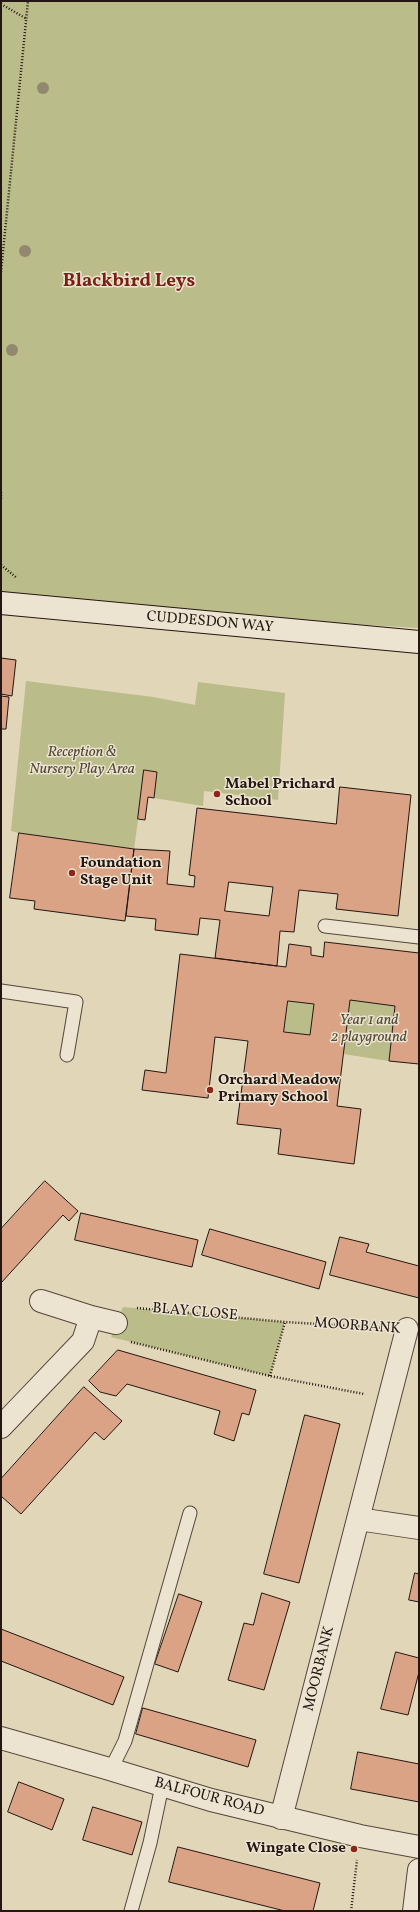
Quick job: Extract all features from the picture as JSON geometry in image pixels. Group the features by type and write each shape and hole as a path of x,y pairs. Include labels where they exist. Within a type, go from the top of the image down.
{"street":[{"name":"CUDDESDON WAY","path":"1,602 419,642"},
{"path":"41,1301 91,1317 116,1323"},
{"path":"1,1428 83,1341 91,1317"},
{"name":"MOORBANK","path":"281,1818 407,1329"},
{"path":"358,1520 419,1528"},
{"name":"BALFOUR ROAD","path":"1,1738 111,1769 162,1786 281,1818 360,1836 419,1847"},
{"path":"414,1911 419,1870"}],"lane":[{"path":"325,926 419,937"},
{"path":"1,991 76,1002 67,1055"},
{"path":"111,1769 125,1740 190,1513"},
{"path":"131,1911 150,1843 162,1786"}],"path":[{"path":"1,272 28,1"},
{"path":"1,4 27,19"},
{"path":"1,492 1,501"},
{"name":"BLAY CLOSE","path":"116,1323 123,1307 285,1322"},
{"path":"270,1376 285,1322"},
{"name":"MOORBANK","path":"285,1322 407,1329"},
{"path":"116,1323 111,1337 270,1376 390,1399"},
{"path":"351,1911 360,1836"}],"green space":[{"path":"1,1 419,1 419,628 1,603"},
{"name":"Reception & Nursery Play Area","path":"26,681 153,697 195,705 198,682 285,693 278,800 204,791 203,806 154,798 157,772 145,770 134,849 11,831"},
{"name":"Year 1 and 2 playground","path":"350,1000 395,1006 389,1061 343,1054"},
{"path":"288,1001 314,1004 310,1035 284,1032"},
{"path":"123,1307 285,1322 270,1376 111,1337"}],"building":[{"path":"1,658 16,660 12,696 1,694"},
{"path":"1,696 9,697 6,729 1,729"},
{"path":"144,770 157,772 154,798 148,797 145,820 138,819"},
{"name":"Mabel Prichard School","path":"340,787 411,795 398,916 336,909 338,894 299,890 294,932 280,931 277,966 215,958 220,920 200,918 198,935 155,930 156,919 126,916 134,849 170,851 167,884 194,887 195,876 189,875 197,808 336,824","holes":["229,882 273,887 269,916 225,911"]},
{"name":"Foundation Stage Unit","path":"19,833 134,849 125,921 34,909 35,901 10,898"},
{"name":"Orchard Meadow Primary School","path":"325,942 419,953 419,1064 389,1061 395,1006 350,1000 337,1106 361,1109 354,1164 278,1154 281,1129 237,1124 248,1041 215,1037 208,1098 142,1090 145,1070 166,1073 180,954 286,967 289,944 311,947 311,955 323,957","holes":["288,1001 314,1004 310,1035 284,1032"]},
{"path":"45,1181 78,1211 69,1221 63,1215 1,1283 1,1229"},
{"path":"81,1213 198,1240 192,1267 75,1240"},
{"path":"210,1229 326,1262 319,1289 202,1255"},
{"path":"340,1237 369,1244 366,1252 419,1266 419,1298 330,1275"},
{"path":"118,1350 256,1390 249,1415 242,1413 234,1441 214,1434 220,1411 127,1384 116,1396 100,1392 89,1381"},
{"path":"84,1387 122,1421 104,1440 95,1432 21,1514 1,1496 1,1479"},
{"path":"305,1415 340,1424 299,1583 264,1574"},
{"path":"415,1573 419,1574 419,1602 409,1600"},
{"path":"262,1593 290,1602 264,1690 228,1680 244,1623 253,1625"},
{"path":"179,1594 202,1602 178,1672 155,1664"},
{"path":"1,1629 124,1677 113,1705 1,1661"},
{"path":"396,1652 419,1658 419,1672 408,1715 381,1709"},
{"path":"143,1708 256,1740 248,1767 136,1734"},
{"path":"358,1752 419,1764 419,1802 351,1789"},
{"path":"19,1782 64,1799 52,1830 8,1812"},
{"path":"93,1807 142,1822 132,1855 83,1840"},
{"path":"178,1847 320,1883 313,1911 285,1911 169,1882"}],"place":[{"name":"Mabel Prichard School","path":"217,794"},
{"name":"Foundation Stage Unit","path":"72,873"},
{"name":"Orchard Meadow Primary School","path":"210,1090"},
{"name":"Wingate Close","path":"354,1849"}],"district":[{"name":"Blackbird Leys","path":"129,283"}]}
